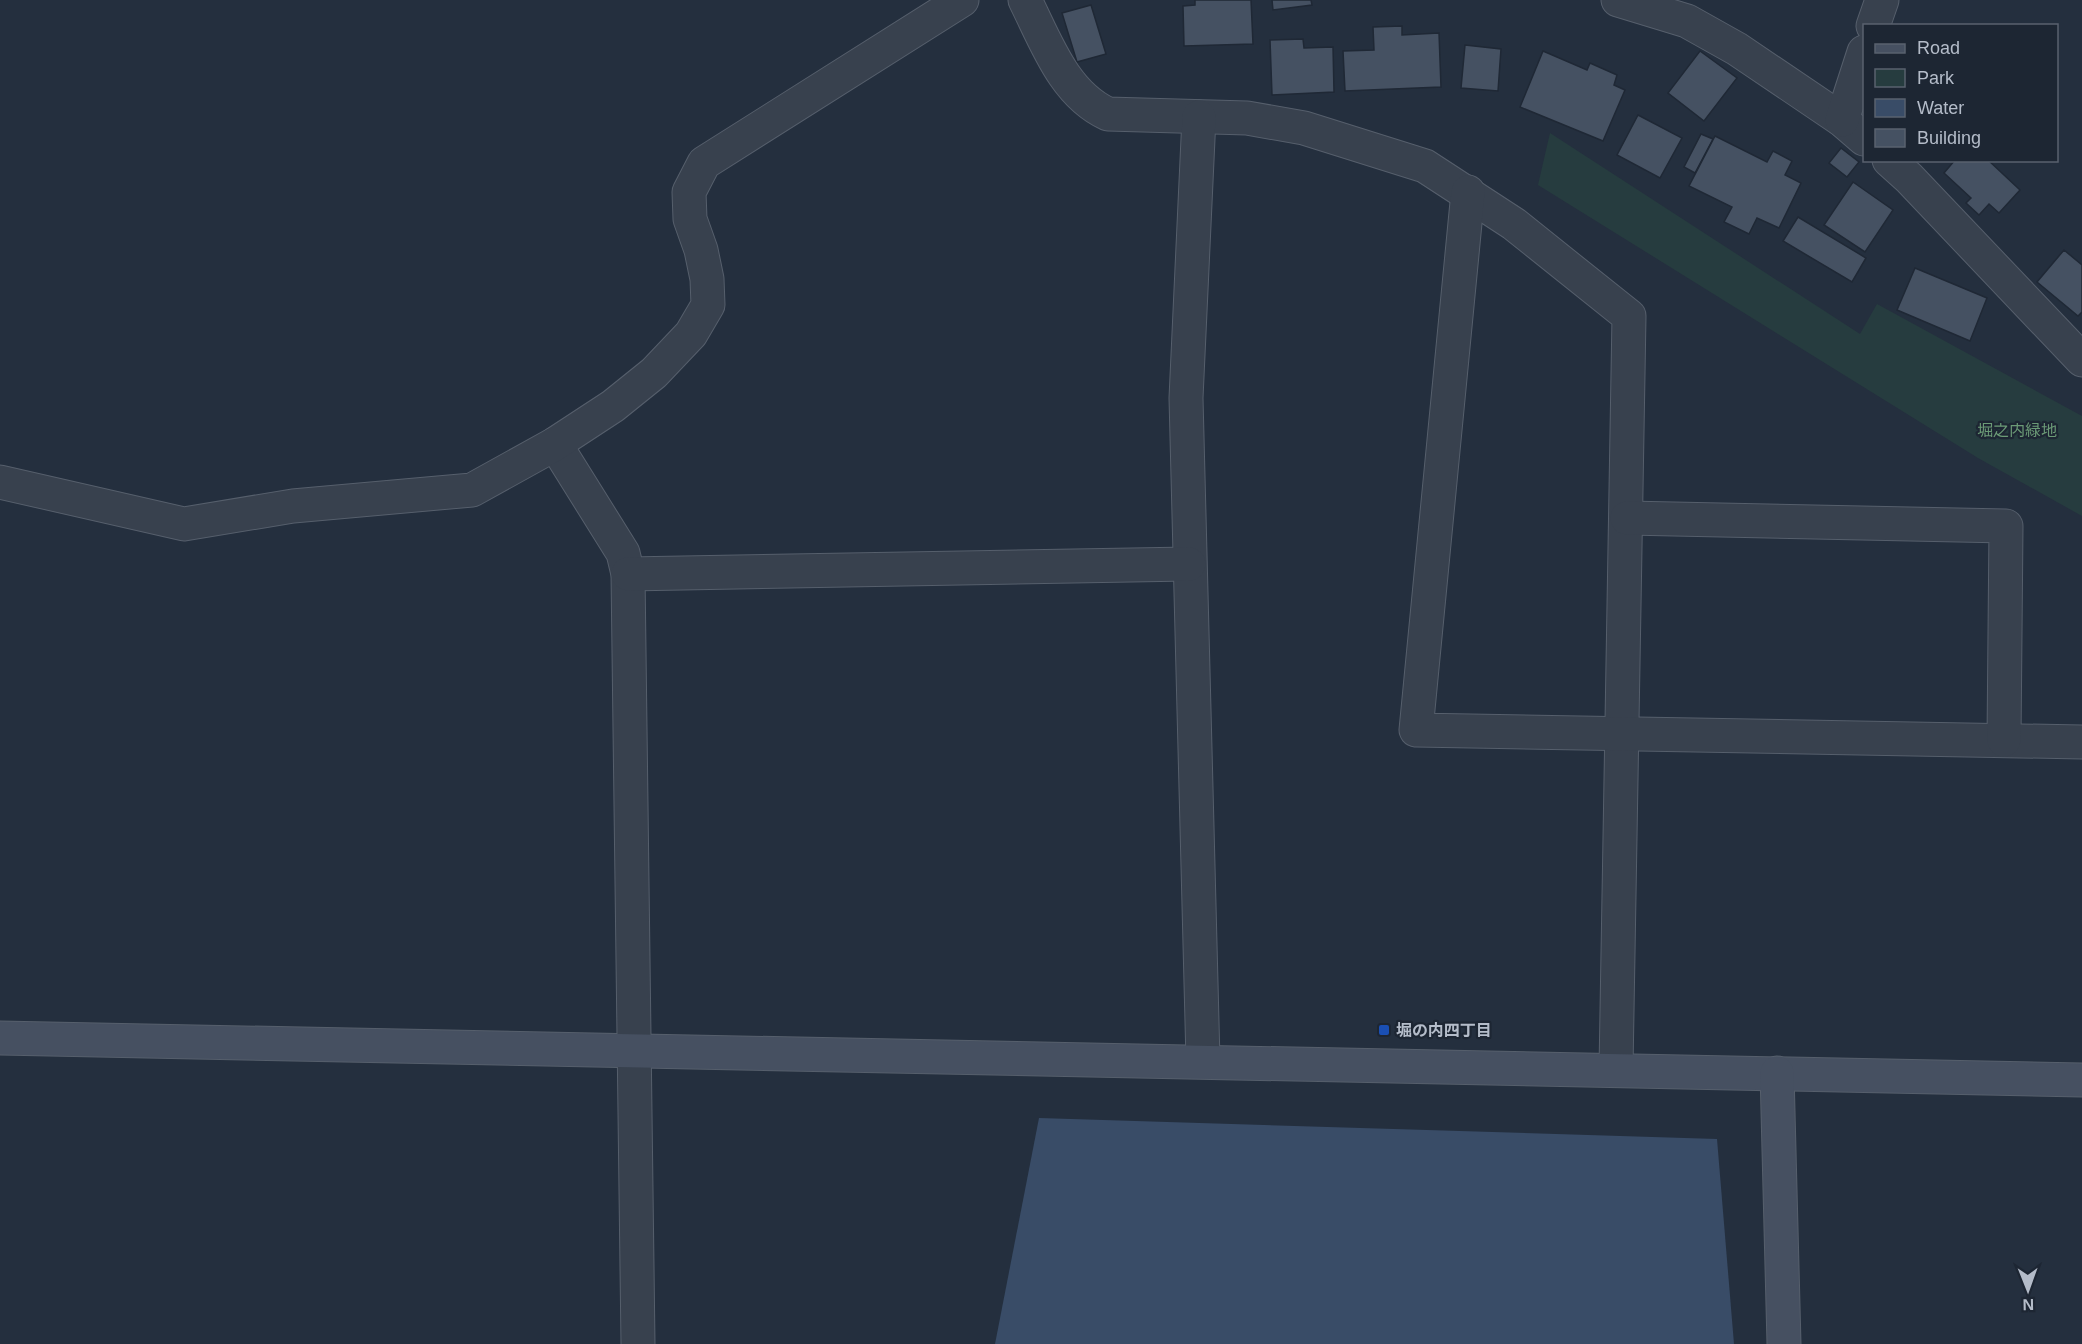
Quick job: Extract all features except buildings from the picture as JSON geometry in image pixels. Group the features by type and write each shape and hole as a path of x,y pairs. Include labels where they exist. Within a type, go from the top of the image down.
{"street":[{"path":"0,482 184,524 293,506 472,490 555,444 613,406 654,373 691,334 708,305 707,279 701,250 690,219 689,192 704,163 962,0"},
{"path":"1025,0 1065,78 1091,106 1108,114 1247,118 1304,128 1425,166 1514,224 1629,316 1616,1069"},
{"path":"1617,0 1687,21 1737,49 1853,129 1863,59"},
{"path":"1875,24 1882,0"},
{"path":"1199,117 1186,398 1203,1061"},
{"path":"1891,162 2082,360"},
{"path":"1468,192 1416,730 2082,742"},
{"path":"555,444 623,554 627,574 638,1344"},
{"path":"1627,518 2006,526 2004,740"},
{"path":"627,574 1190,564"},
{"path":"0,1038 633,1053 1203,1061 2082,1080"},
{"path":"1777,1072 1784,1344"}],"green space":[{"name":"堀之内緑地","path":"1550,133 1860,334 1877,304 2082,416 2082,516 1978,458 1538,185"}],"water":[{"path":"1039,1118 1717,1139 1734,1344 995,1344"}],"place":[{"name":"堀の内四丁目","path":"1384,1030"}]}
